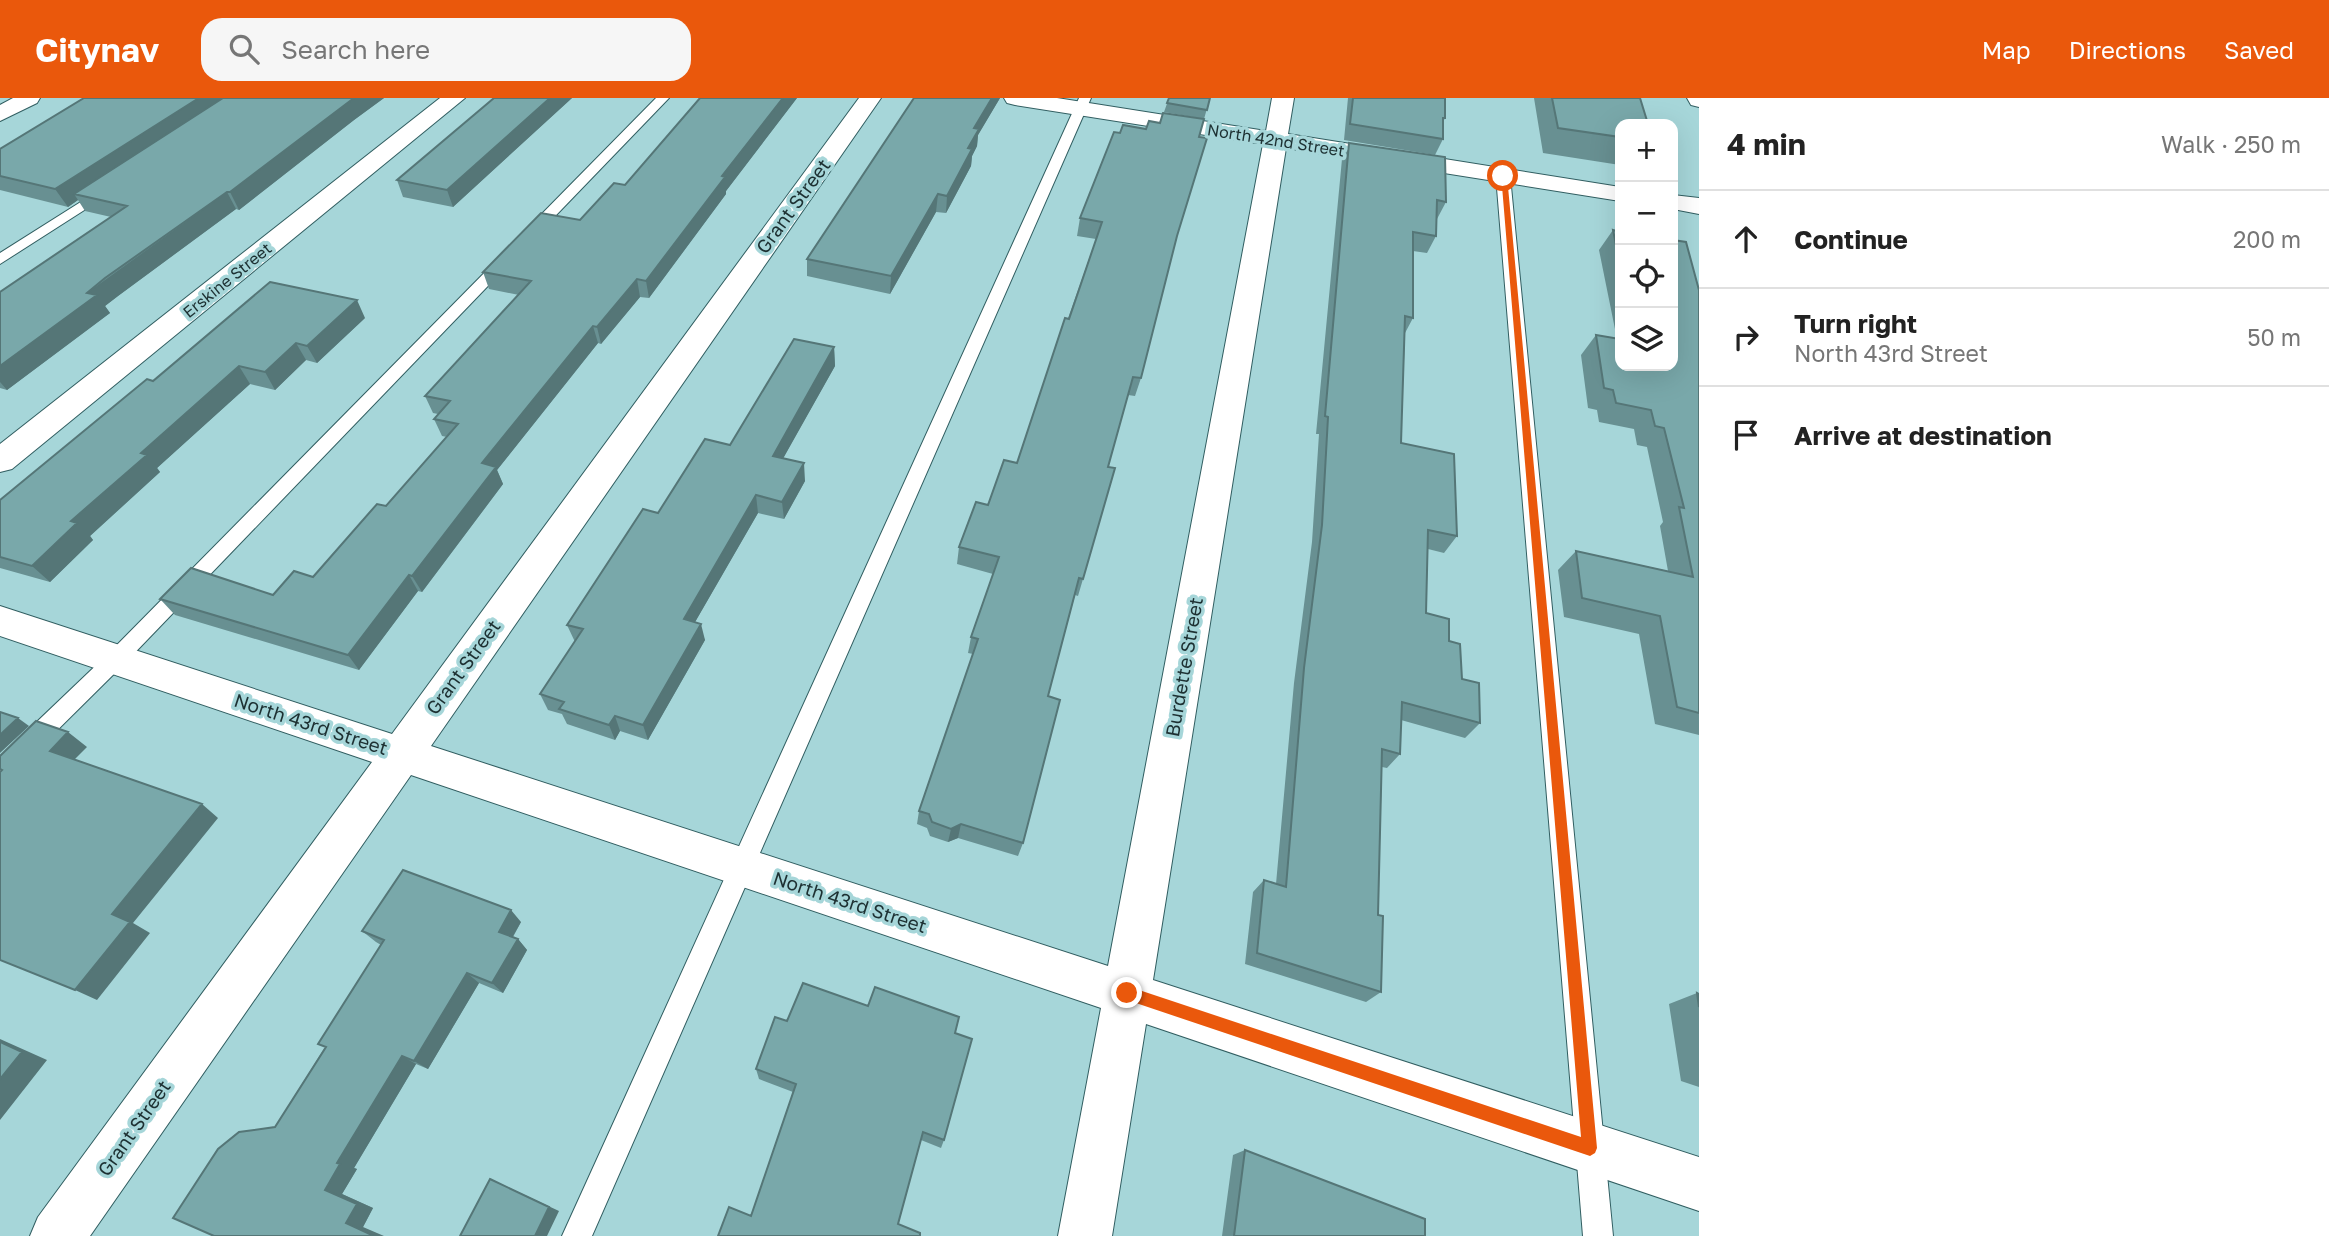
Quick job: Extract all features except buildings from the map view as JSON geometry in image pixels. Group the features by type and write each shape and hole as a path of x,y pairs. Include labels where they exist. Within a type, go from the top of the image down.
{"street":[{"path":"0,114 29,98"},
{"name":"Erskine Street","path":"0,461 454,98"},
{"name":"Grant Street","path":"57,1236 870,98"},
{"name":"North 42nd Street","path":"1015,98 1082,103 1276,140 1615,193"},
{"name":"Burdette Street","path":"1085,1236 1283,98"},
{"path":"1678,203 1699,206"},
{"name":"North 43rd Street","path":"0,621 1699,1184"}],"lane":[{"path":"0,772 116,659 663,98"},
{"path":"577,1236 1082,103"},
{"path":"1503,176 1598,1236"},
{"path":"0,260 123,179"}],"route":[{"path":"1127,993 1590,1148 1503,176"}]}
